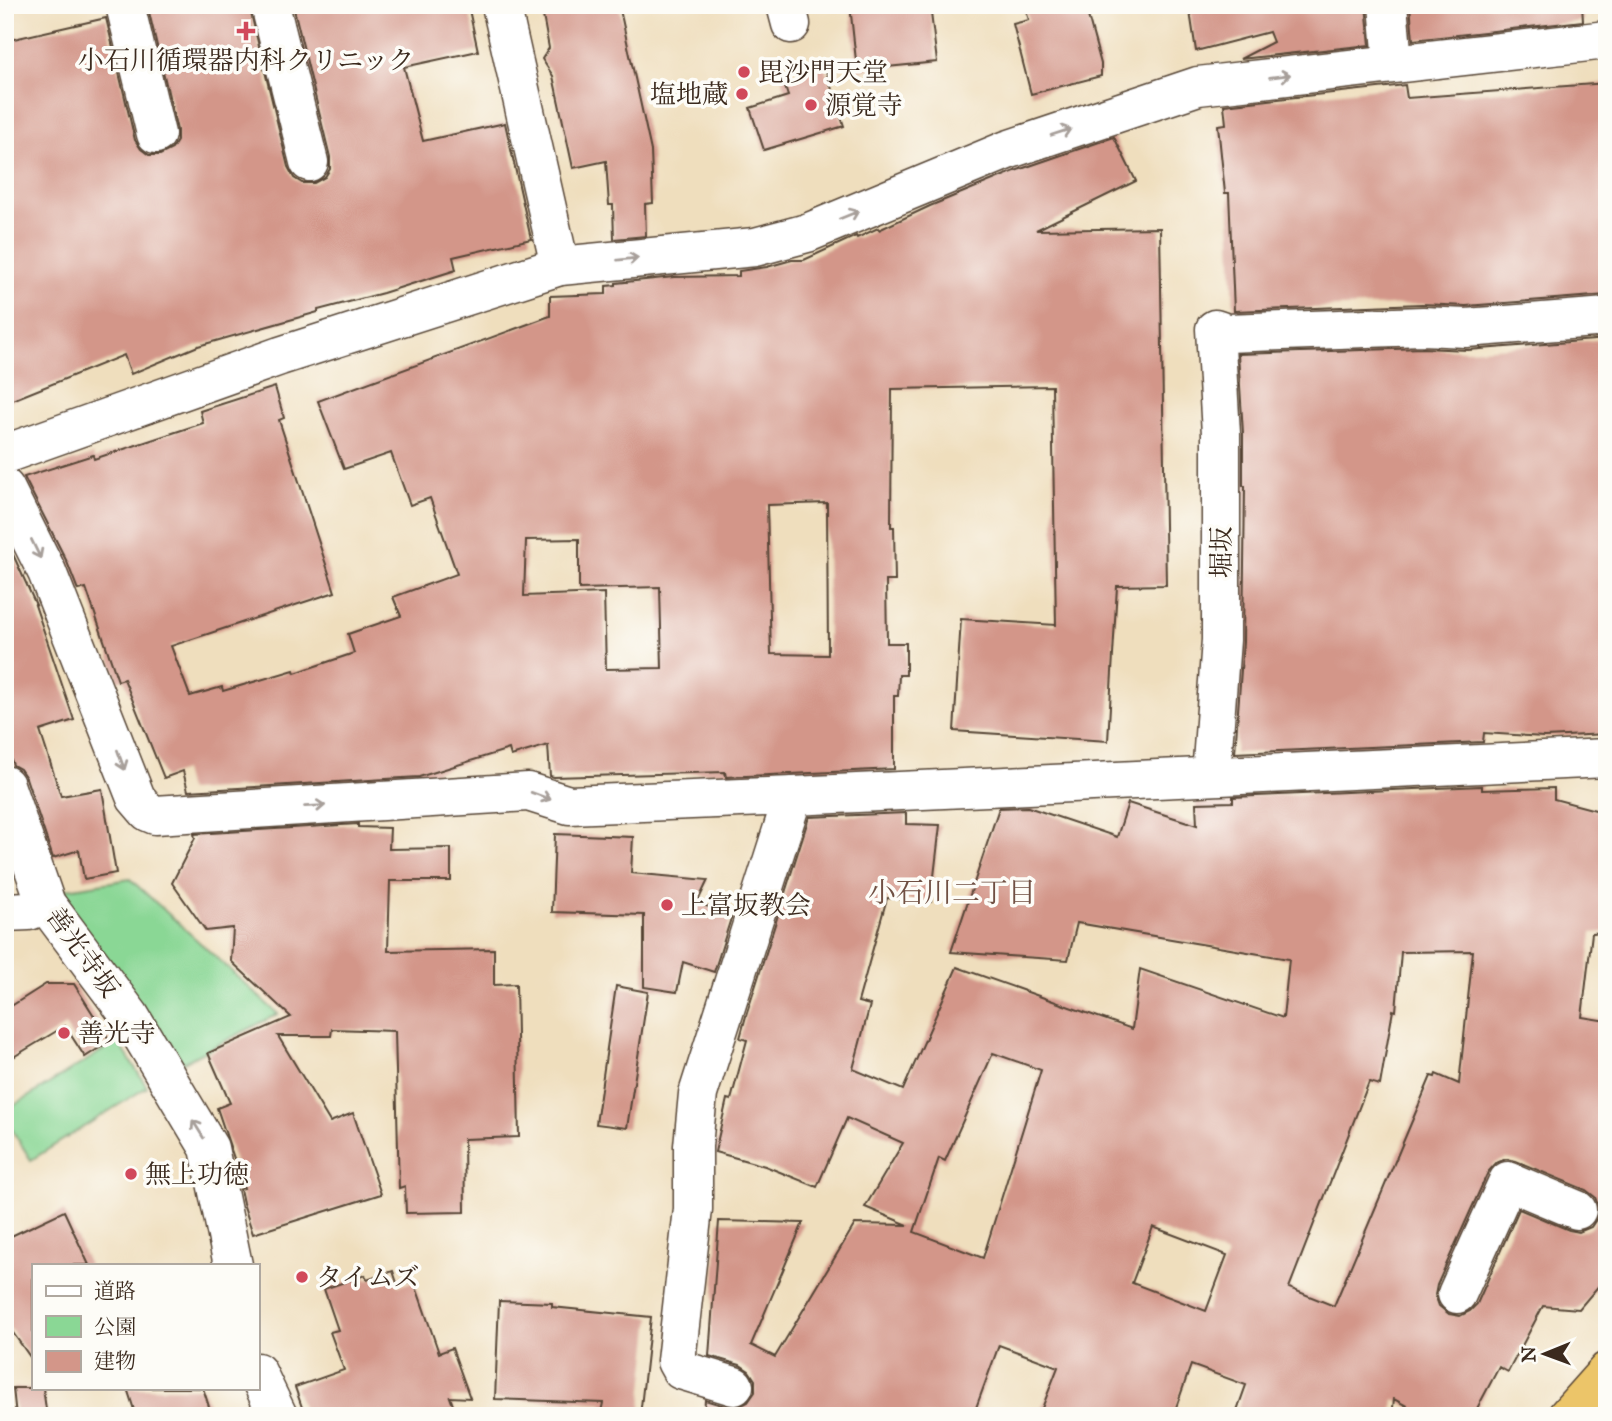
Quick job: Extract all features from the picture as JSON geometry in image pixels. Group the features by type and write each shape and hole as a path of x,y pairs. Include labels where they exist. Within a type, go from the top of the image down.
{"highway":[{"path":"1567,1416 1607,1371"}],"street":[{"path":"125,5 156,135"},
{"path":"270,5 309,162"},
{"path":"501,5 560,266"},
{"path":"1388,5 1393,62"},
{"path":"5,454 280,356 560,266 755,247 782,241 1007,150 1198,86 1607,40"},
{"name":"堀坂","path":"1211,776 1222,640 1221,434 1215,329 1227,333 1423,326 1466,328 1607,317"},
{"path":"5,488 47,572 99,699 130,784 141,806 148,812 166,814 528,792 569,804 793,796 1607,758"},
{"name":"善光寺坂","path":"5,785 46,904 130,1016 209,1148 233,1264"},
{"path":"734,1386 681,1370 676,1361 693,1209 696,1107 793,796"},
{"path":"5,912 29,911 46,904"},
{"path":"1457,1294 1508,1181 1577,1210"},
{"path":"259,1376 278,1416"}],"green space":[{"path":"130,879 278,1014 178,1065 54,891"},
{"path":"118,1041 147,1087 31,1160 5,1119 5,1111"}],"building":[{"path":"160,5 249,5 288,167 294,178 302,183 314,183 325,177 330,169 330,157 293,5 468,5 478,51 404,67 423,141 505,123 531,239 453,257 456,270 198,346 131,374 124,355 5,403 5,41 106,18 135,140 149,155 160,155 172,149 177,141 177,130 148,8"},
{"path":"541,5 619,5 651,151 653,203 645,204 646,236 614,239 613,205 609,205 606,161 573,168 553,76 542,59 549,48"},
{"path":"850,5 930,5 937,62 857,70"},
{"path":"1024,5 1085,5 1101,64 1101,76 1031,94 1013,24 1029,20"},
{"path":"1189,5 1366,5 1370,45 1240,59 1273,42 1269,32 1196,51"},
{"path":"1410,5 1582,5 1583,21 1413,40"},
{"path":"824,65 844,126 764,150 750,108 788,96 782,78"},
{"path":"1607,83 1607,295 1466,306 1422,304 1234,311 1229,193 1225,193 1218,125 1226,124 1224,105 1405,85 1407,98"},
{"path":"1114,137 1136,181 1036,230 1160,228 1166,585 1117,586 1108,741 954,731 961,619 1056,625 1052,386 892,389 891,527 894,527 895,581 886,581 887,643 906,643 906,675 899,675 898,696 894,696 894,769 726,777 725,772 554,777 550,776 548,745 511,756 509,749 419,777 188,791 183,771 164,778 124,679 118,681 86,588 78,590 67,562 24,477 93,455 94,459 203,423 200,411 275,387 284,418 279,420 335,592 171,646 190,696 222,687 223,691 294,670 295,673 354,653 348,634 401,616 393,597 457,574 430,498 410,505 391,453 344,469 318,401 550,316 550,296 606,294 606,286 616,283 674,277 739,276 739,271 804,260 1015,171","holes":["827,503 828,655 771,654 767,505","579,539 579,589 660,587 662,668 606,669 604,593 524,596 526,540"]},
{"path":"1607,339 1607,734 1544,737 1484,733 1483,742 1235,753 1243,642 1245,486 1238,354 1423,348 1468,350"},
{"path":"5,537 36,605 74,720 40,731 61,796 102,789 116,873 84,879 79,850 53,858 26,778 20,769 13,765 5,742"},
{"path":"1482,786 1482,790 1554,788 1554,799 1607,813 1607,932 1592,933 1582,1017 1607,1021 1607,1276 1579,1309 1543,1306 1508,1372 1499,1367 1473,1416 1425,1416 1394,1399 1392,1416 1235,1416 1246,1385 1191,1365 1173,1416 1039,1416 1058,1367 999,1345 973,1416 704,1416 705,1400 738,1407 748,1402 755,1392 755,1380 749,1371 740,1365 709,1356 719,1221 803,1223 751,1345 775,1357 855,1224 908,1225 865,1207 903,1143 847,1118 817,1187 765,1166 715,1152 727,1099 731,1100 747,1040 740,1038 746,1016 809,817 906,813 906,824 940,825 931,902 887,898 858,1002 870,1005 853,1069 903,1090 957,967 1132,1029 1140,969 1283,1018 1289,959 1077,923 1068,960 951,952 999,808 1028,807 1117,837 1128,803 1197,825 1196,803 1233,802 1233,797","holes":["1473,951 1459,1084 1436,1074 1435,1077 1431,1076 1334,1306 1289,1288 1369,1082 1380,1085 1393,1010 1396,1011 1401,952","993,1053 1041,1070 983,1258 914,1232 939,1158 945,1161","1506,1159 1516,1161 1586,1190 1595,1197 1599,1208 1597,1218 1591,1227 1579,1232 1519,1209 1477,1304 1460,1316 1449,1314 1439,1306 1435,1295 1437,1285 1488,1172 1496,1163","1153,1227 1227,1255 1206,1311 1132,1283"]},
{"path":"358,824 358,827 390,828 389,849 451,848 451,881 390,881 388,951 494,949 494,985 516,984 519,1137 464,1139 465,1212 406,1213 405,1186 399,1188 395,1031 332,1029 331,1036 278,1036 330,1122 353,1113 381,1194 253,1234 240,1189 244,1188 217,1108 230,1103 208,1053 291,1017 231,961 233,928 206,931 172,883 195,838 194,834"},
{"path":"555,834 633,837 631,873 708,880 697,903 732,915 714,972 683,962 677,992 644,987 644,915 552,912"},
{"path":"46,984 74,984 110,1041 85,1057 65,1026 5,1062 5,1010"},
{"path":"616,986 648,992 627,1128 596,1124"},
{"path":"64,1211 89,1264 32,1264 32,1360 6,1323 5,1239"},
{"path":"393,1271 398,1286 414,1281 439,1353 452,1348 470,1398 450,1397 457,1416 305,1416 295,1387 344,1370 330,1332 338,1330 324,1289 365,1275 367,1280"},
{"path":"499,1301 552,1303 552,1307 651,1317 640,1416 600,1416 603,1403 495,1399"},
{"path":"13,1388 43,1390 47,1416 16,1416"},
{"path":"128,1390 204,1390 212,1416 136,1416"}],"place":[{"name":"小石川循環器内科クリニック","path":"246,31"},
{"name":"毘沙門天堂","path":"744,72"},
{"name":"塩地蔵","path":"742,94"},
{"name":"源覚寺","path":"811,105"},
{"name":"上富坂教会","path":"667,905"},
{"name":"善光寺","path":"64,1033"},
{"name":"無上功徳","path":"131,1174"},
{"name":"タイムズ","path":"302,1277"}],"district":[{"name":"小石川二丁目","path":"952,892"}]}
